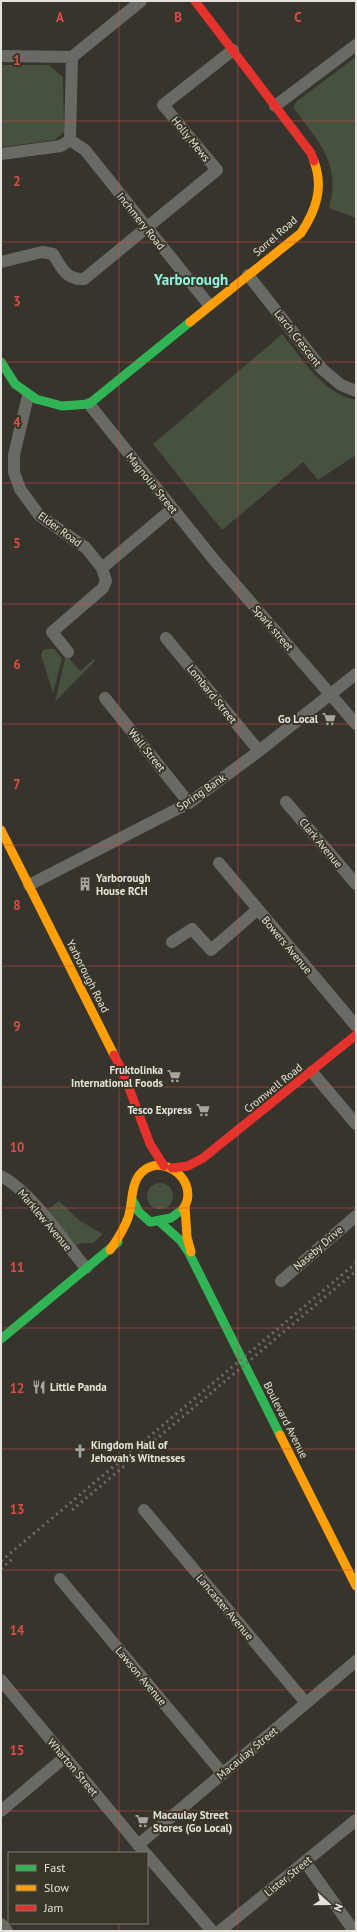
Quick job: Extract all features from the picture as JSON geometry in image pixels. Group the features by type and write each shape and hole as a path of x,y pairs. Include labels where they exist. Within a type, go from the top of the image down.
{"street":[{"path":"1,56 72,57 141,1"},
{"name":"Sorrel Road","path":"89,404 209,305 301,233 311,219 317,206 320,192 319,178 311,153 195,1"},
{"path":"275,106 356,45"},
{"name":"Holly Mews","path":"147,228 217,170 164,105 232,50"},
{"path":"1,154 61,146 70,140 72,57"},
{"name":"Inchmery Road","path":"70,140 85,150 209,305"},
{"path":"1,262 47,252 53,254 67,274 74,280 84,279 147,228"},
{"name":"Larch Crescent","path":"248,275 322,369 340,385 356,391"},
{"path":"1,362 8,376 17,387 28,396 61,406 70,407 89,404"},
{"name":"Elder Road","path":"28,396 14,455 14,472 20,489 39,516 86,548 102,568"},
{"name":"Magnolia Street","path":"89,404 215,561"},
{"path":"68,652 52,632 103,588 106,581 102,568 172,508"},
{"name":"Spark street","path":"215,561 356,724"},
{"name":"Lombard Street","path":"166,638 259,751"},
{"name":"Spring Bank","path":"29,886 189,802 259,751 356,674"},
{"name":"Wall Street","path":"105,698 189,802"},
{"name":"Clark Avenue","path":"286,802 356,884"},
{"name":"Yarborough Road","path":"1,830 123,1072 153,1152 168,1167"},
{"name":"Bowers Avenue","path":"219,863 356,1026"},
{"path":"172,942 192,930 211,950 257,910"},
{"name":"Cromwell Road","path":"168,1167 188,1166 203,1158 312,1072 356,1035"},
{"path":"312,1072 356,1124"},
{"path":"147,1136 144,1156 132,1190 133,1201 139,1212 150,1222"},
{"name":"Cromwell Road","path":"188,1188 194,1172 203,1158"},
{"path":"1,1339 136,1228 150,1222 170,1220 179,1215 185,1207 188,1198 188,1188 179,1173 168,1167 153,1166 143,1172 136,1180"},
{"name":"Marklew Avenue","path":"1,1176 18,1188 30,1200 86,1268"},
{"path":"110,1250 120,1234 133,1201"},
{"name":"Boulevard Avenue","path":"185,1207 187,1237 195,1265"},
{"name":"Naseby Drive","path":"281,1281 356,1216"},
{"name":"Boulevard Avenue","path":"160,1222 181,1241 195,1265 356,1586"},
{"name":"Lancaster Avenue","path":"144,1510 306,1703"},
{"name":"Lawson Avenue","path":"60,1578 223,1774"},
{"name":"Macaulay Street","path":"144,1851 223,1774 356,1661"},
{"name":"Wharton Street","path":"2,1683 144,1851"},
{"path":"1,1811 65,1757"},
{"name":"Lister Street","path":"220,1931 236,1926 305,1862 356,1820"},
{"name":"Wharton Street","path":"148,1856 212,1931"},
{"path":"305,1862 354,1931"},
{"path":"1,1924 7,1931"}],"green space":[{"path":"356,57 356,218 329,208 332,192 330,165 319,142 293,107 297,101"},
{"path":"1,65 49,65 63,77 64,132 55,140 1,147"},
{"path":"282,334 323,383 344,396 356,400 356,455 318,480 303,462 222,530 153,444"},
{"path":"54,649 62,658 53,693 41,655 43,650"},
{"path":"67,656 80,671 94,659 95,661 55,702 65,659"},
{"path":"160,1183 169,1187 173,1196 169,1205 160,1209 151,1205 147,1196 151,1187"},
{"path":"59,1201 79,1220 103,1234 93,1243 81,1243 76,1246 47,1210"}],"railway":[{"path":"1,1561 356,1263"},
{"path":"72,1510 356,1271"},
{"path":"1,1569 13,1558"}],"traffic: fast":[{"path":"1,362 15,384 36,399 62,406 89,404 190,322"},
{"path":"133,1201 139,1212 150,1222 171,1218 183,1209"},
{"path":"160,1222 181,1241 189,1253 280,1435"},
{"path":"1,1339 118,1242"}],"traffic: slow":[{"path":"190,322 301,233 311,216 317,198 318,180 314,161"},
{"path":"1,830 114,1055"},
{"path":"110,1250 128,1218 135,1182 142,1172 151,1167 161,1165 178,1173 184,1181 187,1190 187,1199 183,1209"},
{"path":"185,1207 187,1237 191,1252"},
{"path":"280,1435 356,1586"}],"traffic: jam":[{"path":"195,1 311,153 314,161"},
{"path":"172,1168 188,1166 203,1158 356,1035"},
{"path":"114,1055 123,1072 150,1144 164,1166"}],"place":[{"name":"Go Local","path":"329,719"},
{"name":"Yarborough House RCH","path":"85,884"},
{"name":"Fruktolinka International Foods","path":"174,1076"},
{"name":"Tesco Express","path":"203,1110"},
{"name":"Little Panda","path":"39,1387"},
{"name":"Kingdom Hall of Jehovah's Witnesses","path":"80,1451"},
{"name":"Macaulay Street Stores (Go Local)","path":"142,1821"}],"district":[{"name":"Yarborough","path":"191,279"}]}
